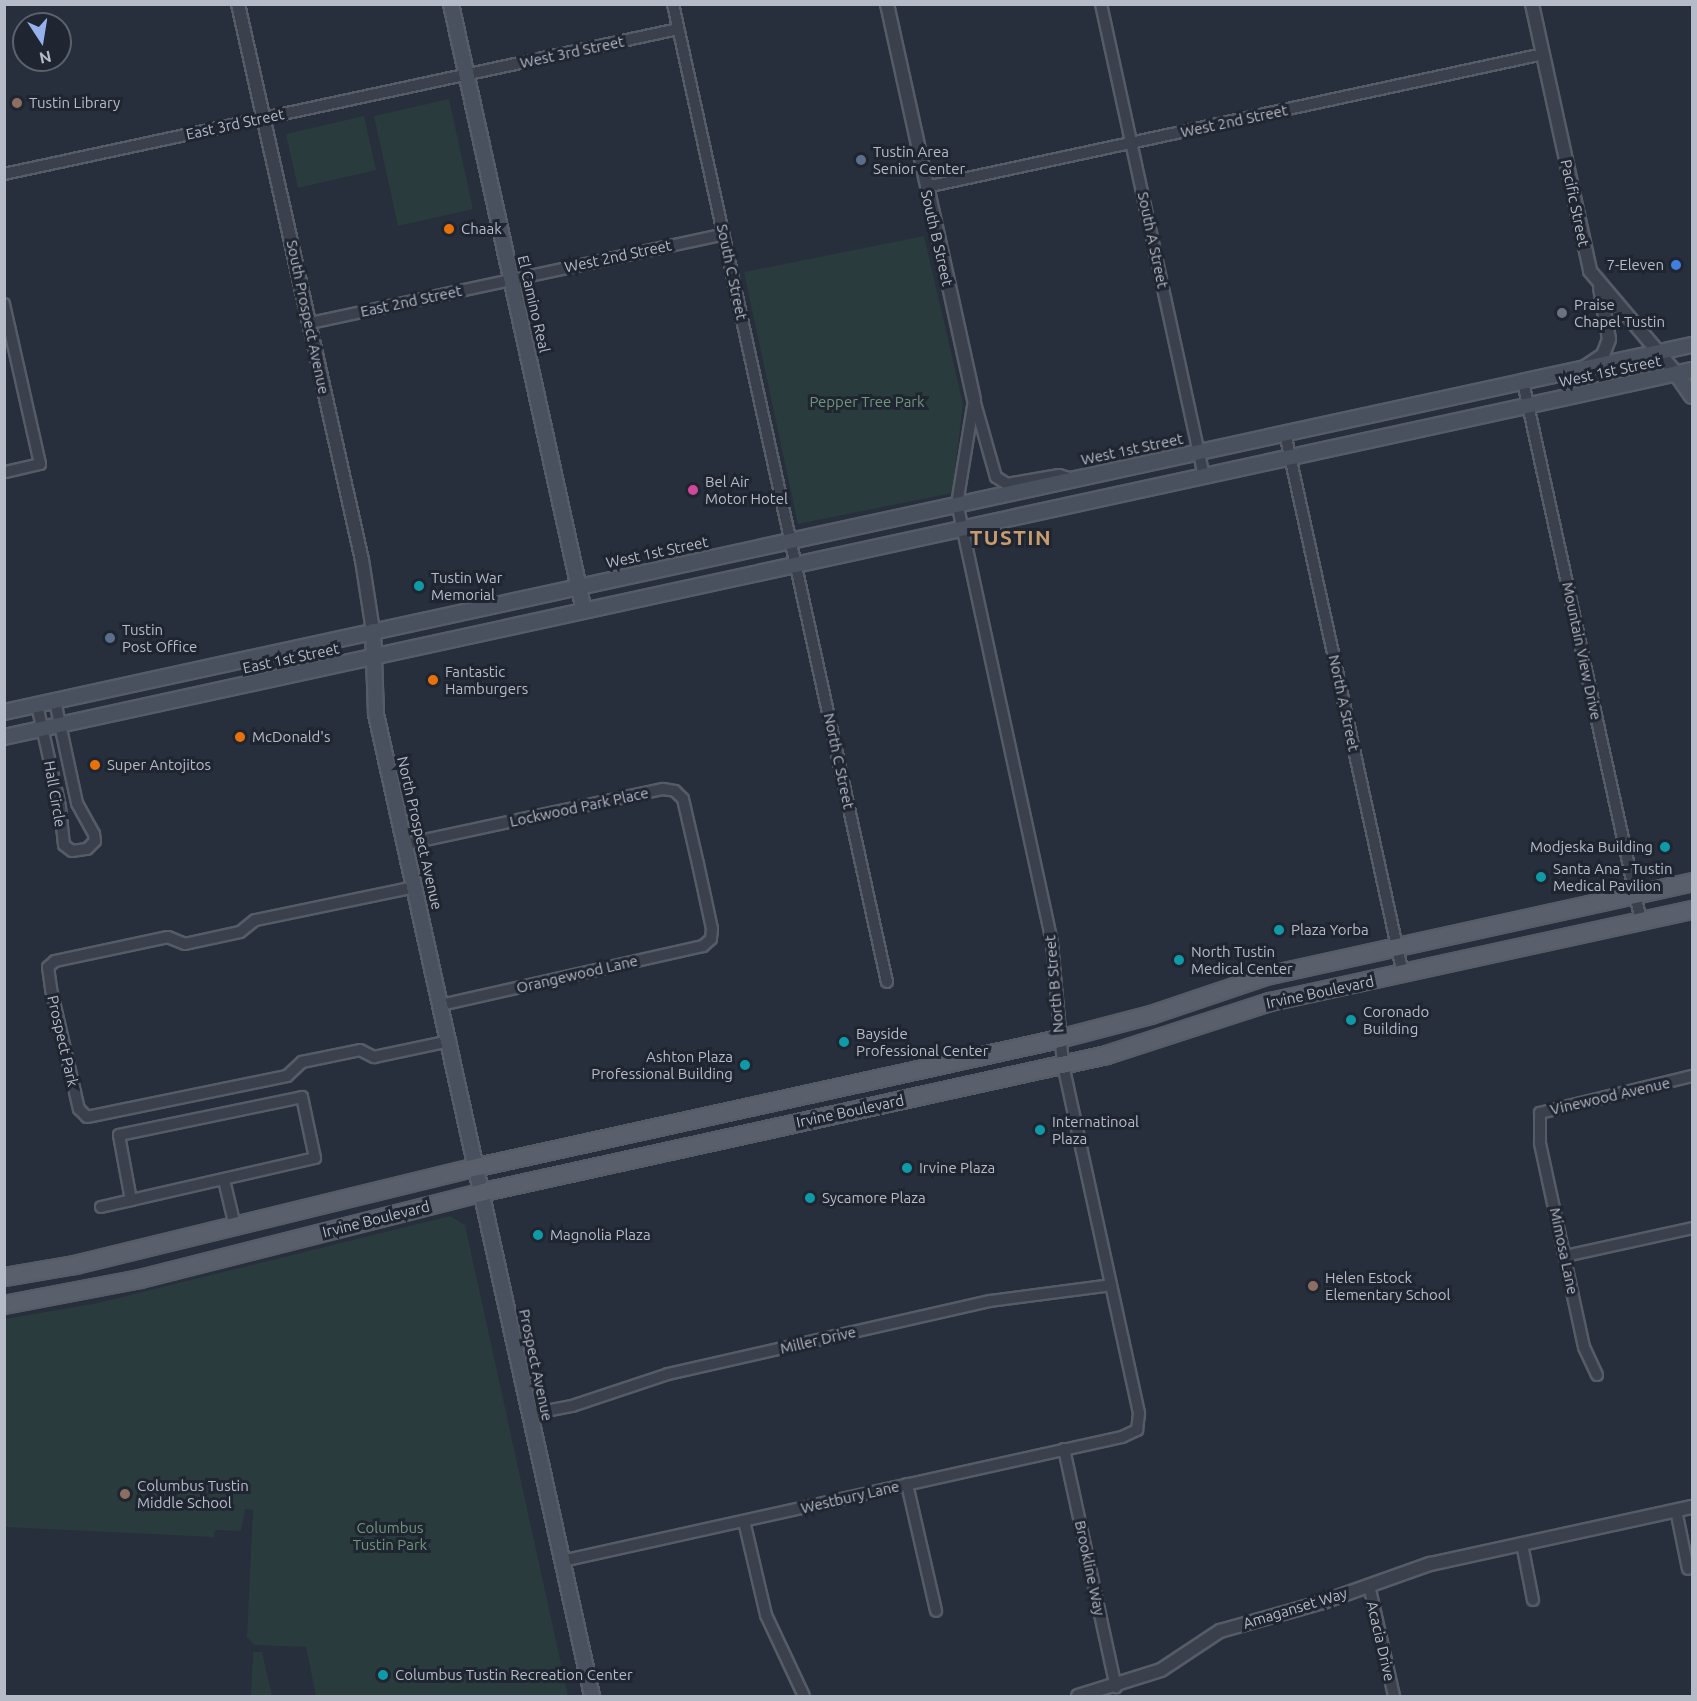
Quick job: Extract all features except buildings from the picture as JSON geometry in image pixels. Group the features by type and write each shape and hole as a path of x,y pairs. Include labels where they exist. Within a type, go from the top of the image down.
{"main road":[{"name":"El Camino Real","path":"451,4 584,611"},
{"name":"West 1st Street","path":"579,586 1692,345"},
{"name":"West 1st Street","path":"584,611 1692,370"},
{"path":"1676,373 1692,396"},
{"name":"East 1st Street","path":"4,712 579,586"},
{"name":"East 1st Street","path":"4,737 584,611"},
{"name":"North Prospect Avenue","path":"373,631 376,714 450,1041"},
{"name":"Irvine Boulevard","path":"4,1277 95,1260 478,1167 1059,1039 1151,1015 1266,976 1692,882"},
{"name":"Irvine Boulevard","path":"4,1305 62,1295 207,1261 484,1192 1063,1064 1138,1046 1270,1002 1692,910"},
{"name":"Prospect Avenue","path":"450,1041 592,1696"},
{"path":"833,1089 838,1114"},
{"path":"207,1261 218,1249 234,1243 235,1226"},
{"path":"62,1295 71,1285 90,1278 96,1269 95,1260"}],"street":[{"name":"South Prospect Avenue","path":"238,4 362,560 373,631"},
{"name":"South C Street","path":"673,4 790,540"},
{"name":"South B Street","path":"887,4 974,400 996,477 1007,484 1059,475 1072,479"},
{"name":"South A Street","path":"1101,4 1204,476"},
{"name":"Pacific Street","path":"1532,4 1587,260 1600,286 1676,373"},
{"name":"West 3rd Street","path":"466,74 678,29"},
{"name":"West 2nd Street","path":"926,187 1543,54"},
{"name":"East 3rd Street","path":"4,174 466,74"},
{"name":"West 2nd Street","path":"511,278 724,234"},
{"name":"East 2nd Street","path":"310,322 511,278"},
{"path":"1582,369 1603,355 1607,346 1600,286"},
{"path":"4,304 40,464 4,472"},
{"name":"Mountain View Drive","path":"1523,381 1641,921"},
{"name":"South B Street","path":"957,504 974,400"},
{"name":"North A Street","path":"1285,433 1403,974"},
{"name":"North B Street","path":"957,504 1052,942 1063,1064 1139,1413 1137,1430"},
{"name":"North C Street","path":"790,540 887,982"},
{"name":"Hall Circle","path":"37,705 60,807 64,845 79,851 95,841 77,803 55,701"},
{"name":"Lockwood Park Place","path":"405,844 663,789 675,791 683,799 698,864 711,939"},
{"name":"Prospect Park","path":"415,886 255,920 240,932 185,944 168,937 55,961 48,967 51,989 79,1109 87,1118 287,1076 302,1062 360,1050 374,1057 450,1041"},
{"name":"Orangewood Lane","path":"441,1005 703,946 711,939"},
{"name":"Vinewood Avenue","path":"1538,1126 1540,1113 1548,1108 1692,1076"},
{"path":"101,1207 315,1158 302,1097 119,1135 131,1200"},
{"name":"Mimosa Lane","path":"1538,1126 1584,1347 1597,1375"},
{"path":"224,1180 235,1226"},
{"path":"1565,1256 1692,1228"},
{"name":"Miller Drive","path":"530,1414 572,1406 668,1374 979,1304 1111,1285"},
{"name":"Westbury Lane","path":"562,1561 1122,1437 1137,1430"},
{"name":"Brookline Way","path":"1064,1449 1116,1687"},
{"path":"907,1484 936,1611"},
{"name":"Amaganset Way","path":"1078,1696 1116,1687 1161,1670 1220,1631 1430,1564 1692,1507"},
{"path":"1676,1510 1688,1569"},
{"path":"744,1521 766,1615 804,1696"},
{"path":"1522,1544 1533,1600"},
{"name":"Acacia Drive","path":"1369,1585 1394,1696"}],"green space":[{"path":"449,99 473,209 398,226 374,116"},
{"path":"364,116 376,170 298,188 286,134"},
{"name":"Pepper Tree Park","path":"924,236 963,404 952,493 798,524 744,272"},
{"name":"Columbus Tustin Park","path":"450,1216 465,1225 568,1696 316,1696 306,1647 254,1645 247,1637 253,1510 245,1509 241,1531 215,1530 214,1537 5,1527 5,1319 98,1303"},
{"path":"253,1652 262,1652 272,1696 251,1696"}],"place":[{"name":"Tustin Library","path":"17,103"},
{"name":"Tustin Area Senior Center","path":"861,160"},
{"name":"Chaak","path":"449,229"},
{"name":"7-Eleven","path":"1676,265"},
{"name":"Praise Chapel Tustin","path":"1562,313"},
{"name":"Bel Air Motor Hotel","path":"693,490"},
{"name":"Tustin War Memorial","path":"419,586"},
{"name":"Tustin Post Office","path":"110,638"},
{"name":"Fantastic Hamburgers","path":"433,680"},
{"name":"McDonald's","path":"240,737"},
{"name":"Super Antojitos","path":"95,765"},
{"name":"Modjeska Building","path":"1665,847"},
{"name":"Santa Ana - Tustin Medical Pavilion","path":"1541,877"},
{"name":"Plaza Yorba","path":"1279,930"},
{"name":"North Tustin Medical Center","path":"1179,960"},
{"name":"Coronado Building","path":"1351,1020"},
{"name":"Bayside Professional Center","path":"844,1042"},
{"name":"Ashton Plaza Professional Building","path":"745,1065"},
{"name":"Internatinoal Plaza","path":"1040,1130"},
{"name":"Irvine Plaza","path":"907,1168"},
{"name":"Sycamore Plaza","path":"810,1198"},
{"name":"Magnolia Plaza","path":"538,1235"},
{"name":"Helen Estock Elementary School","path":"1313,1286"},
{"name":"Columbus Tustin Middle School","path":"125,1494"},
{"name":"Columbus Tustin Recreation Center","path":"383,1675"}],"district":[{"name":"TUSTIN","path":"1011,537"}]}
